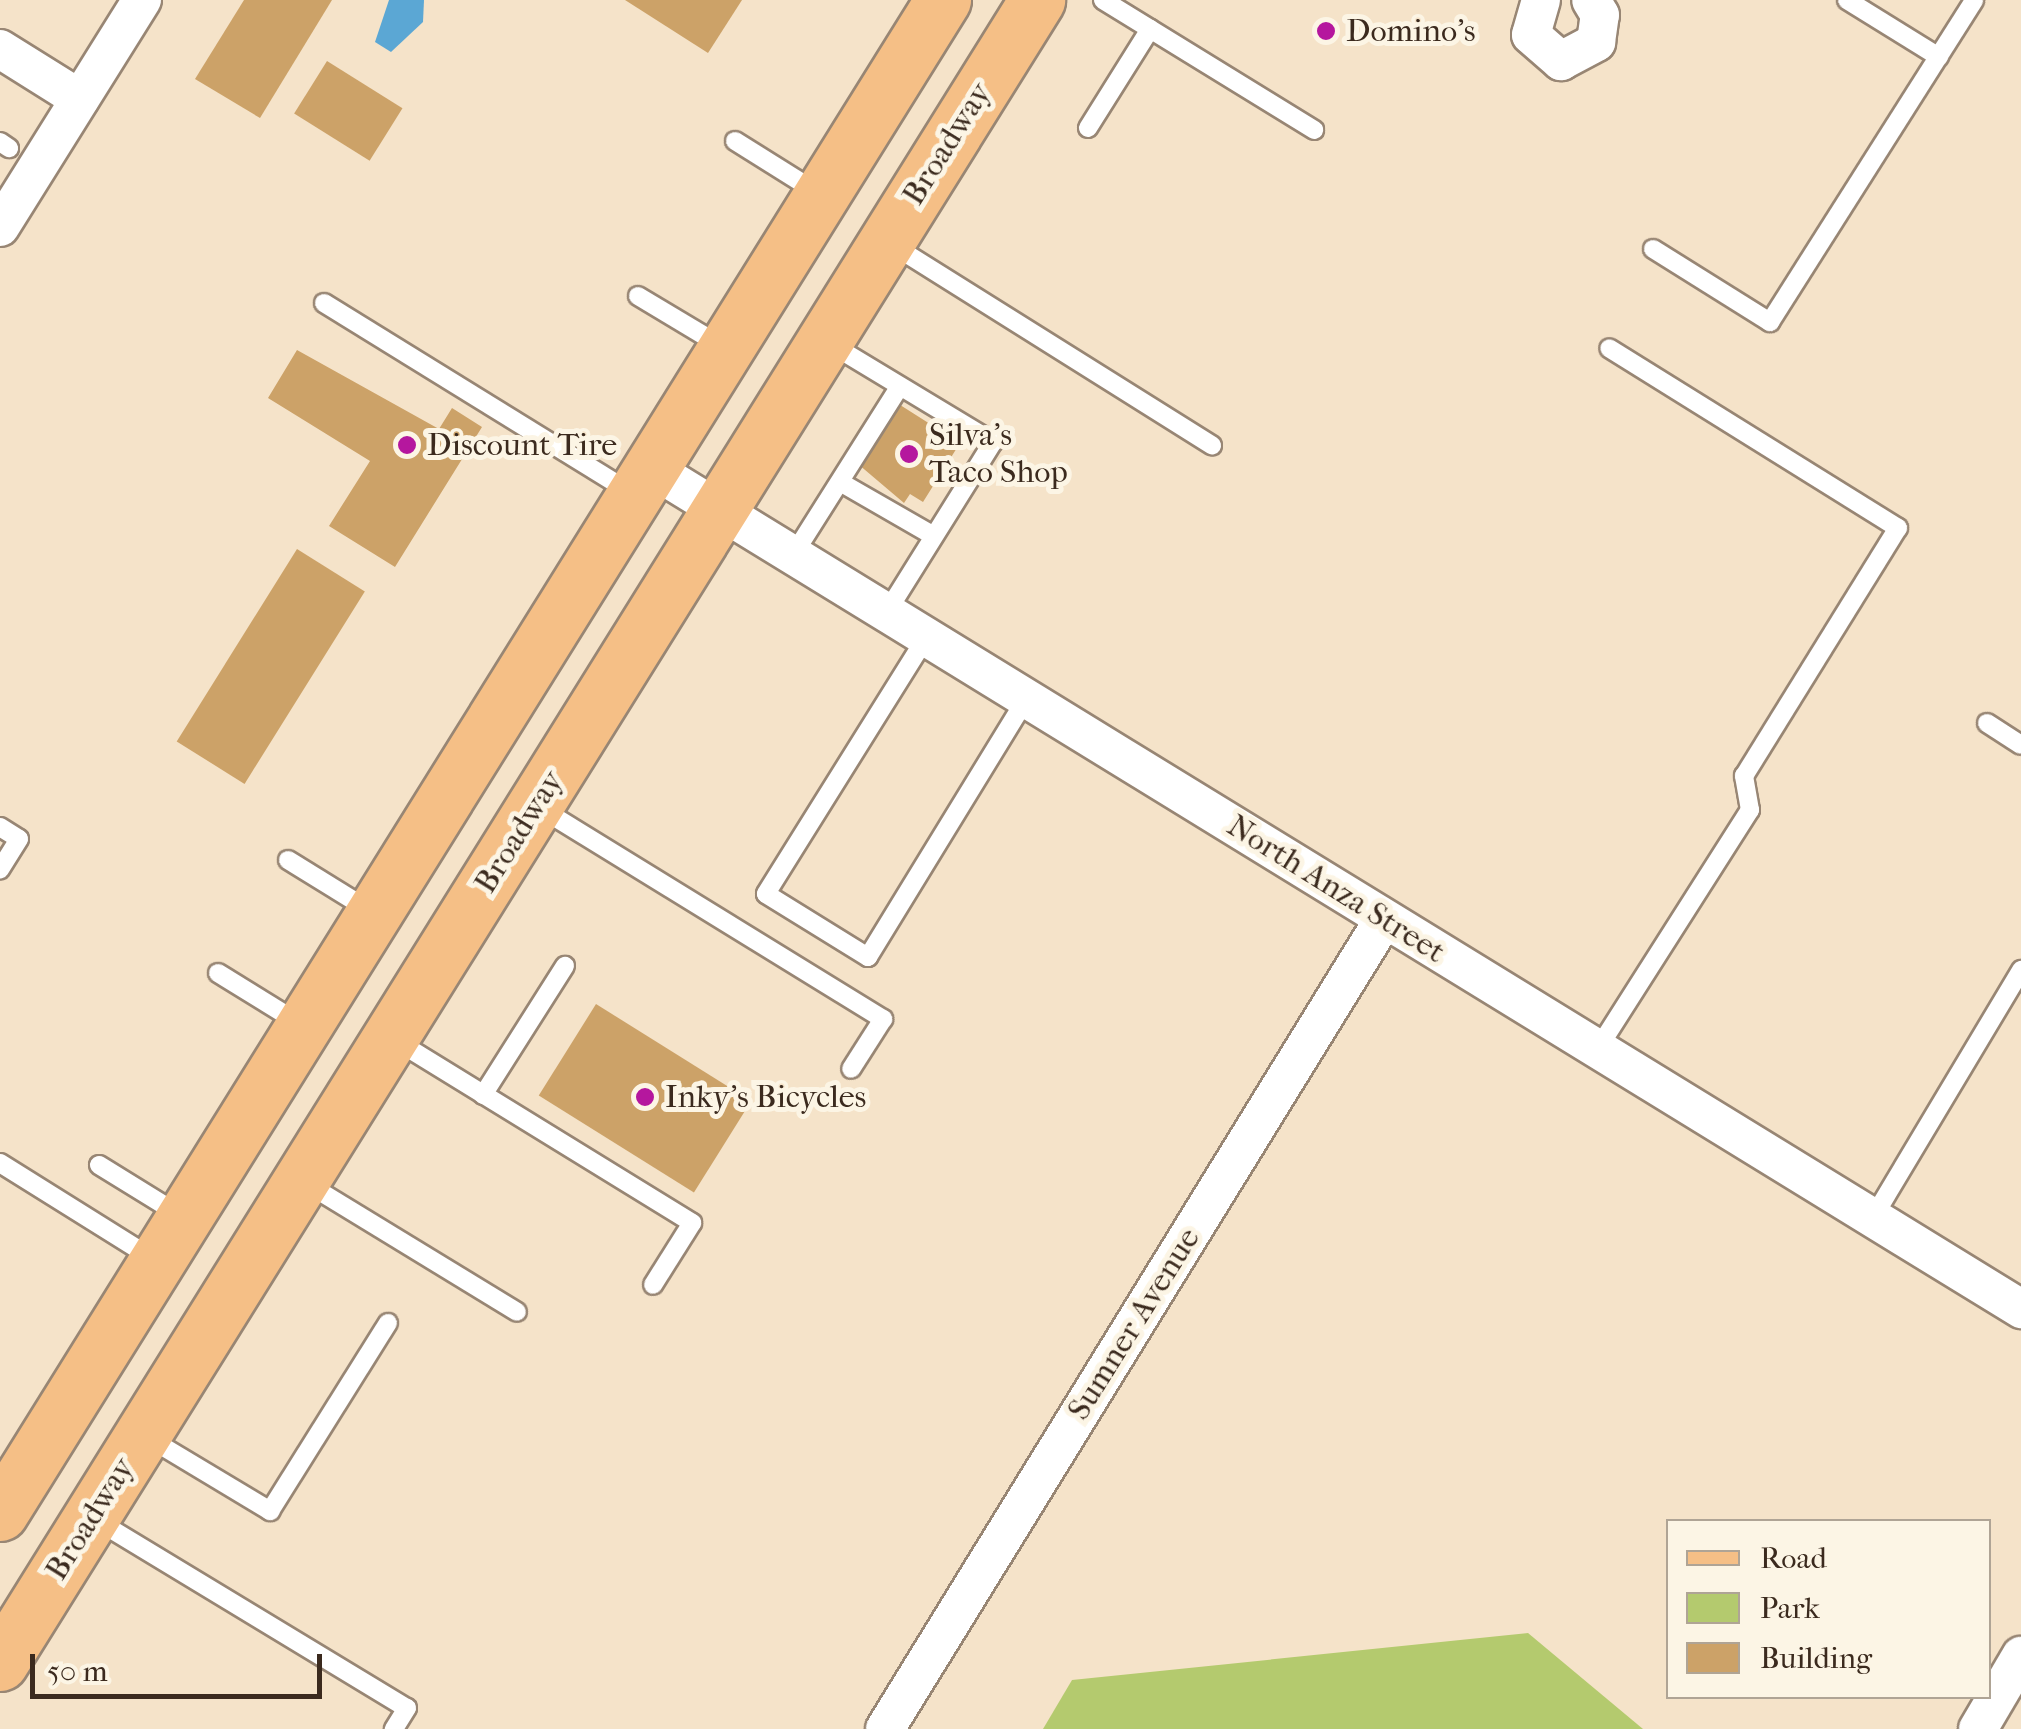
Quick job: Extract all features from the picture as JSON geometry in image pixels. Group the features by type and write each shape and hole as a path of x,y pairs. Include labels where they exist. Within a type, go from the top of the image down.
{"main road":[{"path":"0,1513 943,0"},
{"name":"Broadway","path":"0,1663 1037,0"}],"street":[{"path":"0,227 142,0"},
{"path":"1541,0 1531,35 1561,61 1596,42 1600,15 1590,0"},
{"path":"0,50 80,100"},
{"name":"North Anza Street","path":"643,482 722,505 1384,920 2021,1309"},
{"name":"Sumner Avenue","path":"885,1729 1384,920"},
{"path":"1978,1729 2018,1660"}],"lane":[{"path":"1102,0 1314,130"},
{"path":"1847,0 1939,56"},
{"path":"1653,250 1770,322 1974,0"},
{"path":"1088,128 1150,29"},
{"path":"734,141 821,195"},
{"path":"886,241 1212,445"},
{"path":"638,296 726,348"},
{"path":"324,303 643,482"},
{"path":"825,340 993,442 888,610"},
{"path":"1597,1050 1750,810 1744,776 1898,528 1609,348"},
{"path":"796,552 900,386"},
{"path":"840,482 934,536"},
{"path":"927,635 766,894 783,905 868,957 1028,697"},
{"path":"1987,723 2021,745"},
{"path":"536,805 883,1018 851,1069"},
{"path":"0,827 18,839 0,869"},
{"path":"288,860 374,913"},
{"path":"483,1095 565,966"},
{"path":"1874,1216 2021,970"},
{"path":"218,973 304,1026"},
{"path":"390,1038 692,1223 653,1285"},
{"path":"0,1162 170,1239"},
{"path":"99,1165 170,1239"},
{"path":"301,1180 517,1312"},
{"path":"142,1434 270,1512 388,1323"},
{"path":"91,1518 407,1708 394,1729"}],"green space":[{"path":"1528,1633 1643,1729 1043,1729 1072,1680"}],"water":[{"path":"389,0 424,0 423,22 391,52 375,42"}],"building":[{"path":"244,0 332,0 260,118 195,79"},
{"path":"625,0 742,0 708,53"},
{"path":"327,61 402,108 370,161 294,114"},
{"name":"Discount Tire","path":"297,350 439,429 452,408 482,427 395,567 329,526 370,461 268,398"},
{"name":"Silva's Taco Shop","path":"897,403 960,443 923,502 910,494 904,503 858,464"},
{"path":"297,549 365,591 245,784 177,742"},
{"name":"Inky's Bicycles","path":"596,1004 751,1101 694,1193 539,1096"}],"place":[{"name":"Domino's","path":"1326,31"},
{"name":"Discount Tire","path":"407,445"},
{"name":"Silva's Taco Shop","path":"909,454"},
{"name":"Inky's Bicycles","path":"645,1097"}]}
